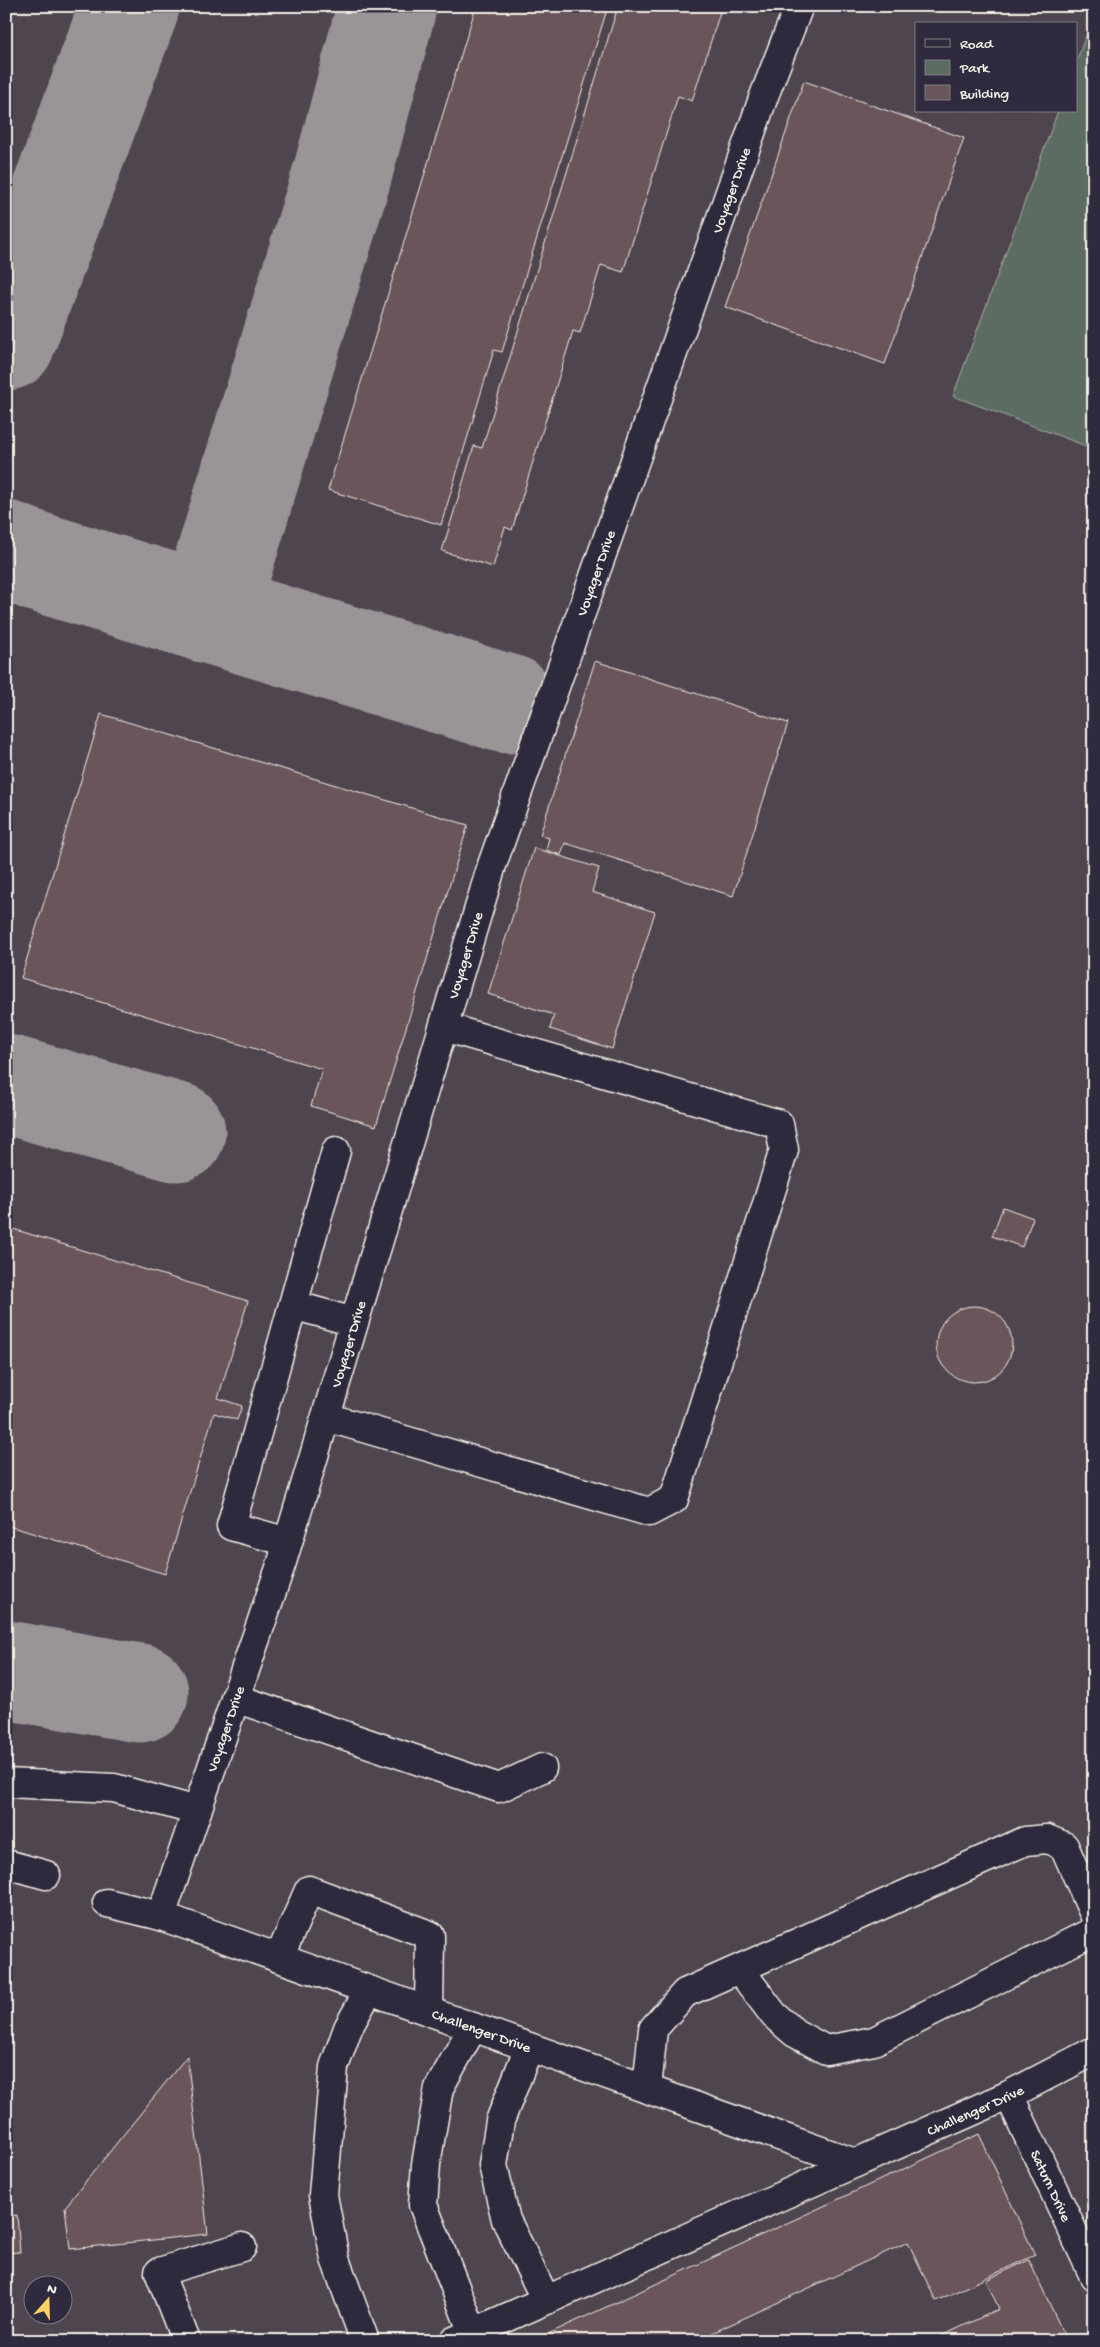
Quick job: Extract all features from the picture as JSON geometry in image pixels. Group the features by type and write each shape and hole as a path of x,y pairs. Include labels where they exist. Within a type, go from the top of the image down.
{"street":[{"name":"Voyager Drive","path":"162,1916 288,1542 492,865 764,96 799,6"},
{"path":"326,1417 649,1512 674,1499 784,1150 779,1124 444,1027"},
{"path":"288,1542 231,1526 336,1151"},
{"path":"293,1305 354,1322"},
{"path":"236,1698 499,1788 542,1768"},
{"path":"6,1783 114,1788 197,1811"},
{"path":"647,2089 654,2029 685,1993 1025,1841 1047,1839 1064,1846 1094,1914"},
{"path":"6,1864 46,1875"},
{"path":"280,1958 309,1890 430,1936 429,2012"},
{"name":"Challenger Drive","path":"107,1903 162,1916 854,2163"},
{"path":"740,1970 774,2015 795,2033 826,2050 874,2041 1094,1931"},
{"path":"365,2341 335,2258 323,2195 334,2067 348,2028 369,1990"},
{"path":"463,2337 423,2205 426,2164 439,2088 473,2027"},
{"path":"529,2047 500,2121 493,2165 506,2220 546,2300"},
{"name":"Challenger Drive","path":"463,2337 1009,2094 1094,2051"},
{"name":"Saturn Drive","path":"1009,2094 1094,2276"},
{"path":"186,2341 159,2272 242,2247"}],"shaded area":[{"path":"6,6 1094,6 1094,14 1078,57 1078,22 915,22 915,112 1058,112 953,396 1094,449 1094,2341 6,2341"}],"green space":[{"path":"1094,14 1094,449 953,396 1058,112 1078,112 1078,57"}],"building":[{"path":"476,6 608,6 502,352 494,350 441,525 328,490"},
{"path":"618,6 722,6 692,101 678,96 623,272 601,265 580,333 573,331 512,530 505,527 493,567 442,551 474,446 482,448"},
{"path":"804,81 964,138 885,364 725,307"},
{"path":"595,661 788,723 733,896 565,843 561,855 546,850 549,838 540,835"},
{"path":"101,714 468,825 376,1126 311,1106 322,1069 21,978"},
{"path":"534,848 599,868 592,892 655,912 612,1049 550,1029 554,1015 488,994"},
{"path":"1003,1207 1033,1218 1022,1247 992,1236"},
{"path":"13,1229 248,1301 218,1398 242,1406 237,1420 214,1413 165,1574 6,1525 6,1251"},
{"path":"967,1306 981,1306 995,1312 1006,1323 1012,1337 1009,1359 1001,1371 981,1382 967,1382 953,1376 942,1365 936,1351 936,1337 942,1323 953,1312"},
{"path":"187,2056 208,2234 70,2249 65,2207"},
{"path":"979,2134 1035,2255 936,2301 908,2242 695,2341 533,2341"},
{"path":"17,2215 20,2252 6,2253 6,2216"},
{"path":"1029,2260 1067,2341 931,2341 999,2309 986,2280"},
{"path":"7,2321 9,2341 6,2341"}],"taxiway":[{"path":"6,341 130,6"},
{"path":"208,614 342,175 387,6"},
{"path":"6,550 38,562 508,704"},
{"path":"6,1084 176,1132"},
{"path":"6,1670 139,1693"}]}
